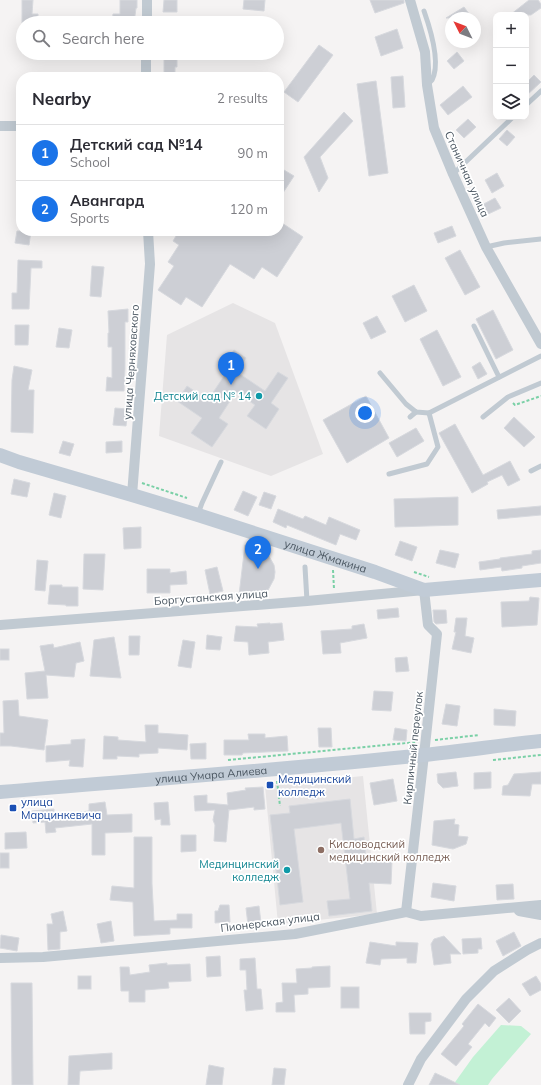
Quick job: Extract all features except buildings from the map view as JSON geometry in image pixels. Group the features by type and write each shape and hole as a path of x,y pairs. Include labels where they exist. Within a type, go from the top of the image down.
{"street":[{"path":"147,0 147,16"},
{"name":"Станичная улица","path":"410,0 425,52 427,85 434,128 486,247 541,344"},
{"path":"146,60 146,72"},
{"path":"0,126 16,126"},
{"name":"улица Черняховского","path":"132,495 150,264 148,236"},
{"name":"улица Жмакина","path":"0,456 132,495 200,509 424,590 541,580"},
{"name":"Боргустанская улица","path":"0,625 307,601 424,590"},
{"name":"Кирпичный переулок","path":"406,912 437,634 428,625 424,590"},
{"name":"улица Умара Алиева","path":"0,792 146,781 425,748 541,741"},
{"name":"Пионерская улица","path":"0,958 43,957 295,934 406,912 421,916 541,905"},
{"path":"507,909 541,915"},
{"path":"408,1085 421,1059 466,998 494,971 541,943"}],"lane":[{"path":"424,11 433,40 435,68 432,80 427,85"},
{"path":"529,102 541,91"},
{"path":"453,174 510,120"},
{"path":"486,247 541,239"},
{"path":"474,326 499,378"},
{"path":"380,373 406,404 416,412 429,413 541,356"},
{"path":"483,417 508,397 541,383"},
{"path":"410,417 416,412"},
{"path":"389,474 427,464 438,447 429,413"},
{"path":"200,509 221,462"},
{"path":"531,472 541,466"},
{"path":"305,568 307,601"}],"path":[{"path":"134,480 200,509"},
{"path":"328,590 335,589 332,566"},
{"path":"413,572 435,578"},
{"path":"228,760 425,748 480,735"},
{"path":"277,782 280,806"}],"shaded area":[{"path":"233,303 275,323 323,454 271,476 159,436 167,335"},
{"name":"Кисловодский медицинский колледж","path":"363,776 377,914 278,924 265,786"}],"green space":[{"path":"501,1025 521,1026 531,1034 488,1085 453,1085 473,1057"}],"place":[{"name":"Детский сад №14","path":"231,385"},
{"name":"Детский сад № 14","path":"259,396"},
{"name":"Авангард","path":"258,569"},
{"name":"Медицинский колледж","path":"270,785"},
{"name":"улица Марцинкевича","path":"13,808"},
{"name":"Кисловодский медицинский колледж","path":"321,850"},
{"name":"Мединцинский колледж","path":"287,870"}]}
